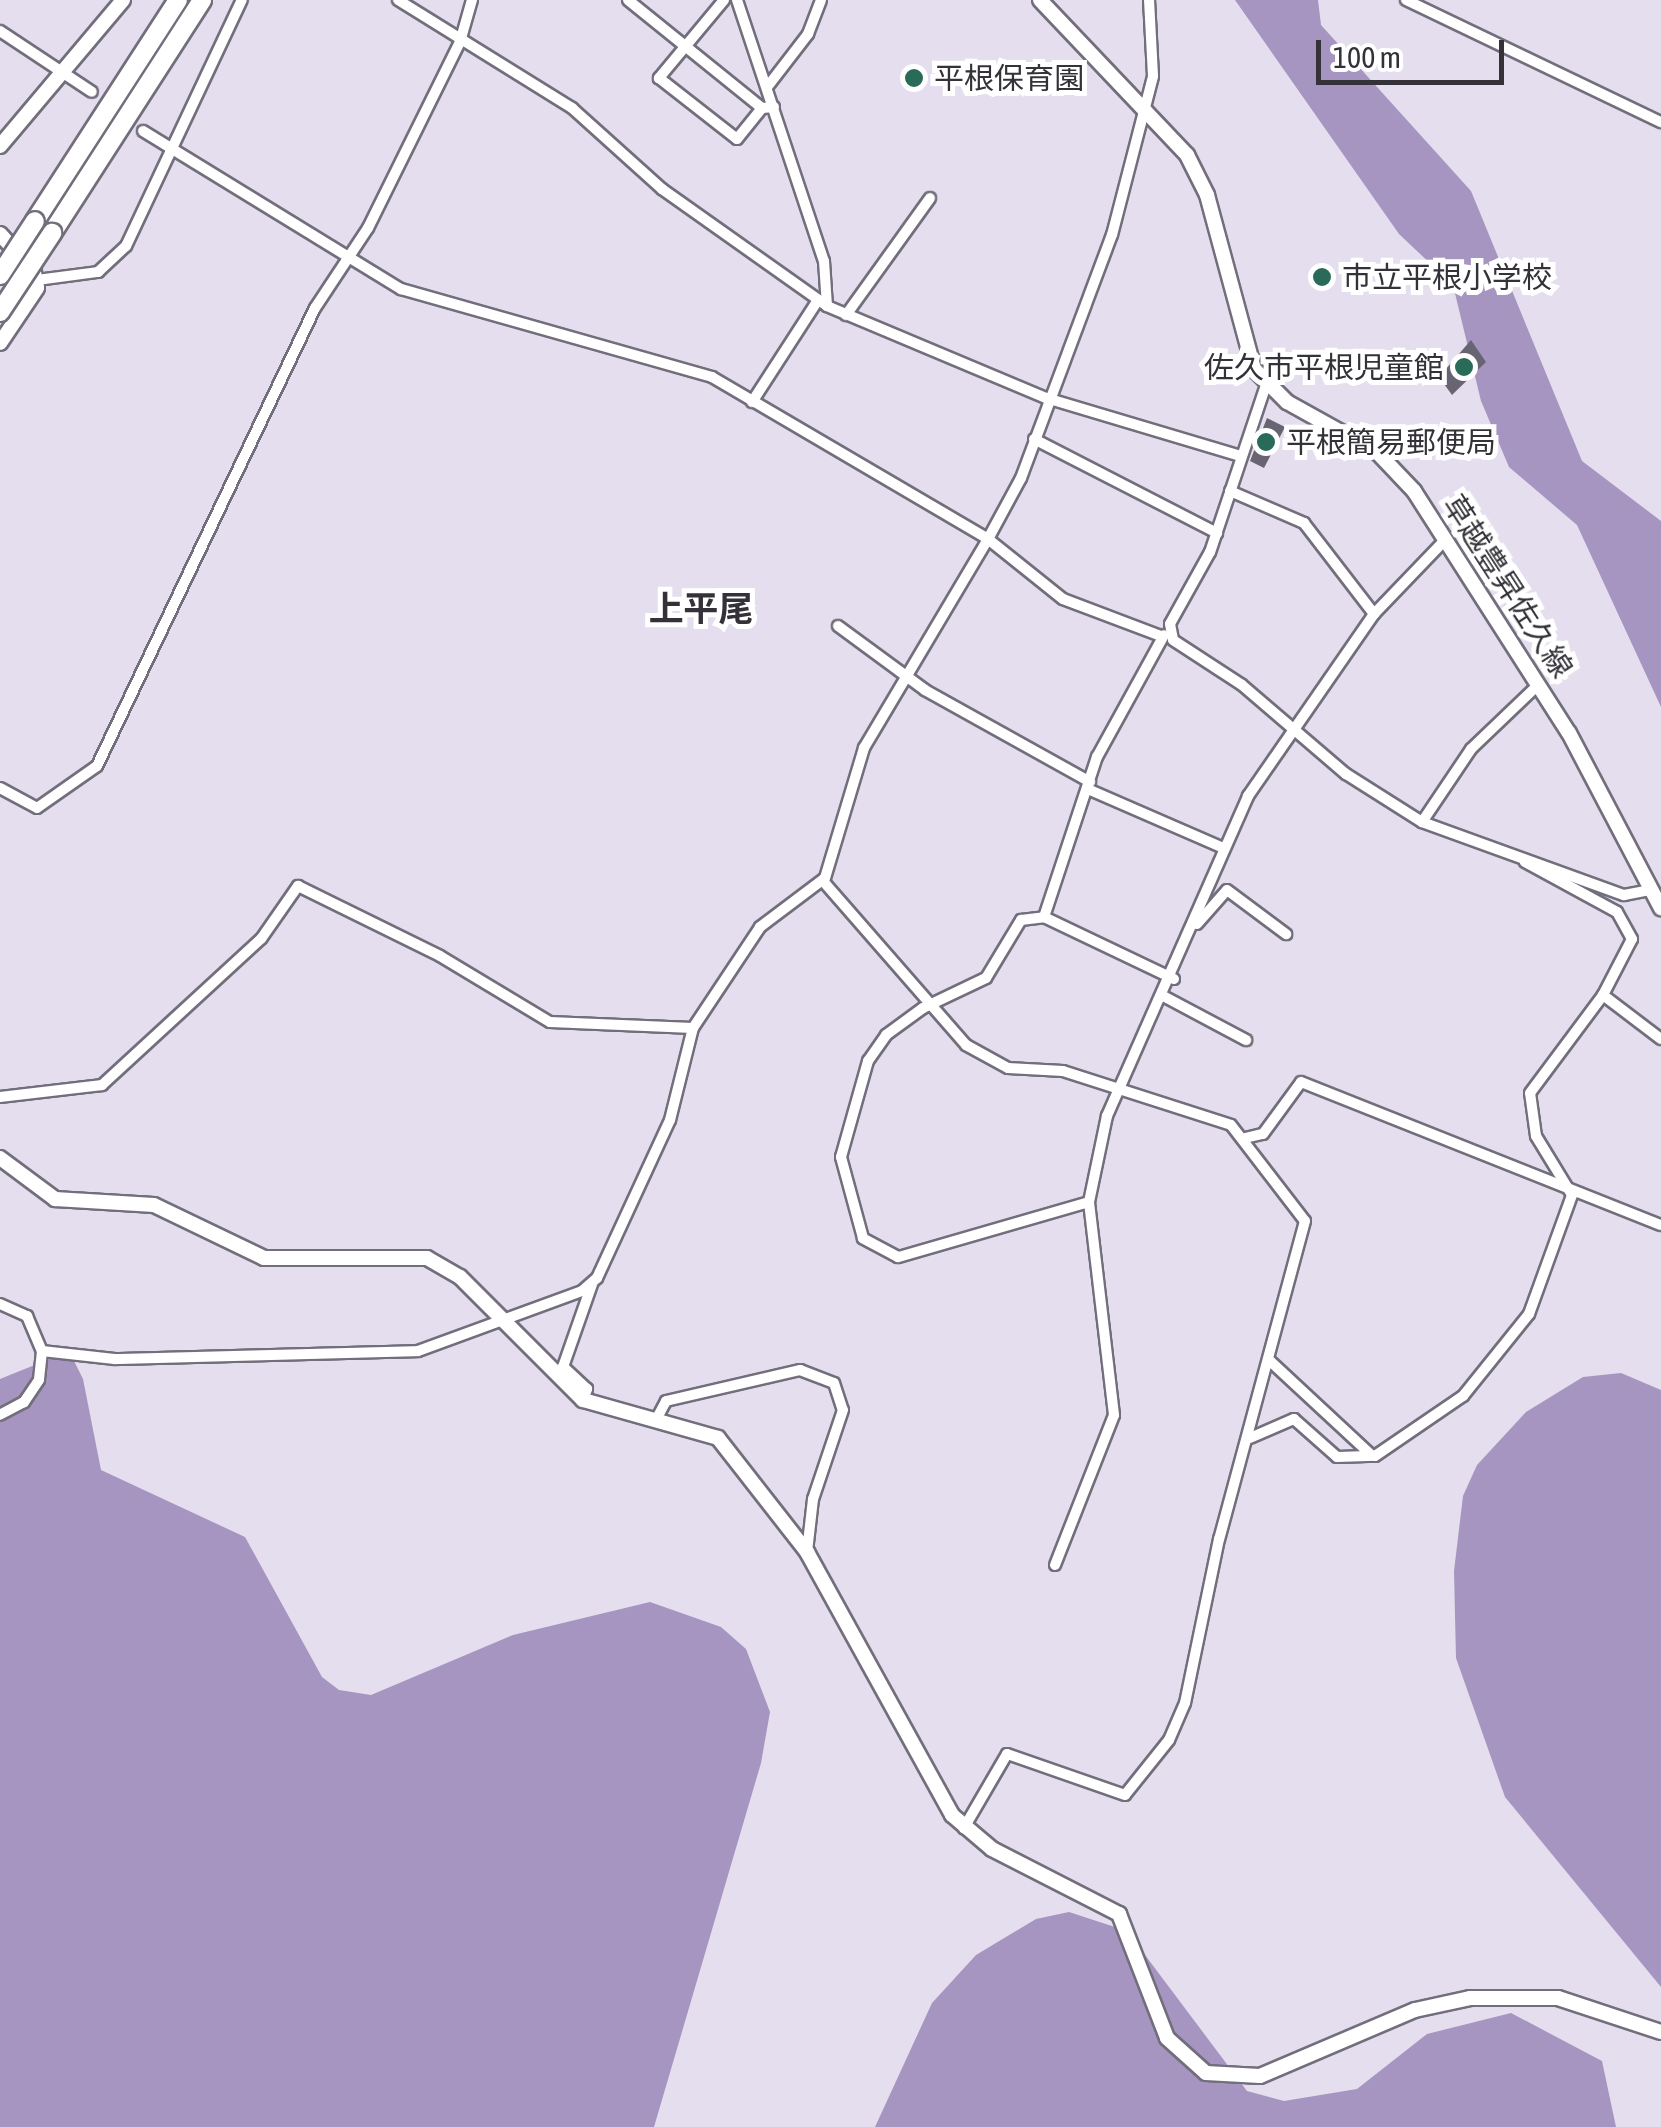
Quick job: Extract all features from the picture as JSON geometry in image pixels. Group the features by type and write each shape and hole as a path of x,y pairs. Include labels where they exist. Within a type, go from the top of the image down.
{"highway":[{"path":"0,275 178,0"},
{"path":"0,312 202,0"}],"street":[{"path":"0,146 66,74 123,0"},
{"path":"37,280 114,263 166,147 242,0"},
{"path":"398,0 572,108 662,189 822,303 1046,398 1240,456"},
{"path":"0,788 37,808 97,766 315,308 350,261 460,42 472,0"},
{"path":"628,0 650,25 686,42 768,108"},
{"path":"724,0 659,78 737,139 768,108"},
{"path":"737,0 768,86 768,108 824,260 822,303 752,402"},
{"path":"768,86 808,34 821,0"},
{"name":"草越豊昇佐久線","path":"1040,0 1146,111 1199,175 1242,342 1266,385 1387,460 1446,539 1538,685 1661,908"},
{"path":"583,1400 588,1389 563,1367 593,1283 670,1120 693,1028 760,926 823,881 846,826 864,748 912,676 988,539 1034,438 1046,398 1112,235 1146,111 1155,56 1150,0"},
{"path":"1406,0 1661,122"},
{"path":"0,31 92,92"},
{"path":"143,131 350,261 452,308 691,370 752,402 988,539 1063,599 1166,634 1422,822 1628,896 1650,890"},
{"path":"846,315 930,198"},
{"path":"0,234 37,280 33,301 0,342"},
{"path":"1044,916 1090,786 1217,532 1266,385"},
{"path":"1034,438 1217,532"},
{"path":"1230,491 1304,523 1374,614"},
{"path":"1054,1565 1114,1415 1088,1202 1095,1152 1120,1090 1174,980 1222,847 1291,729 1374,614 1446,539"},
{"path":"838,626 1090,786 1222,847"},
{"path":"1422,822 1471,749 1538,685"},
{"path":"1250,1438 1294,1419 1337,1457 1370,1454 1463,1396 1490,1354 1521,1328 1572,1202 1570,1188 1536,1136 1528,1100 1537,1077 1603,995 1629,950 1628,925 1525,862"},
{"path":"823,881 951,1034 1008,1068 1063,1071 1120,1090 1171,1100 1244,1138 1304,1222 1185,1704 1153,1768 1118,1796 1007,1754 964,1828"},
{"path":"0,1097 102,1084 262,939 298,886 440,956 550,1022 693,1028"},
{"path":"1195,926 1227,890 1286,934"},
{"path":"1088,1202 898,1257 863,1238 841,1157 854,1102 876,1046 928,1006 986,978 1013,924 1044,916 1174,980"},
{"path":"1603,995 1661,1040"},
{"path":"1166,997 1246,1040"},
{"path":"1244,1138 1264,1134 1301,1082 1661,1225"},
{"path":"0,1158 56,1198 154,1205 264,1258 427,1258 460,1276 583,1400 718,1438 807,1552 913,1752 964,1828 1119,1914 1172,2047 1221,2078 1260,2076 1415,2010 1470,1998 1574,2001 1661,2032"},
{"path":"42,1351 115,1358 250,1350 386,1354 450,1345 593,1283"},
{"path":"0,1304 27,1316 42,1351 40,1380 0,1415"},
{"path":"1269,1360 1370,1454"},
{"path":"656,1418 666,1401 800,1370 834,1383 843,1410 814,1499 807,1552"}],"shaded area":[{"path":"1235,0 1318,0 1321,25 1471,191 1582,461 1661,521 1661,707 1577,525 1509,467 1481,401 1453,285 1399,234"},
{"path":"57,1356 74,1361 83,1379 101,1470 245,1537 322,1677 339,1690 371,1695 513,1635 650,1602 721,1627 746,1649 770,1712 761,1763 654,2127 0,2127 0,1379"},
{"path":"1621,1373 1661,1390 1661,1987 1505,1797 1456,1658 1454,1571 1463,1496 1477,1465 1526,1412 1583,1377"},
{"path":"1069,1912 1127,1931 1247,2091 1284,2101 1357,2089 1427,2034 1511,2013 1602,2061 1616,2127 875,2127 932,2003 976,1955 1036,1919"}],"building":[{"name":"佐久市平根児童館","path":"1471,340 1486,362 1452,395 1439,377"},
{"name":"平根簡易郵便局","path":"1267,418 1285,427 1264,468 1250,461"}],"place":[{"name":"平根保育園","path":"914,78"},
{"name":"市立平根小学校","path":"1322,277"},
{"name":"佐久市平根児童館","path":"1464,367"},
{"name":"平根簡易郵便局","path":"1266,442"}],"district":[{"name":"上平尾","path":"701,608"}]}
